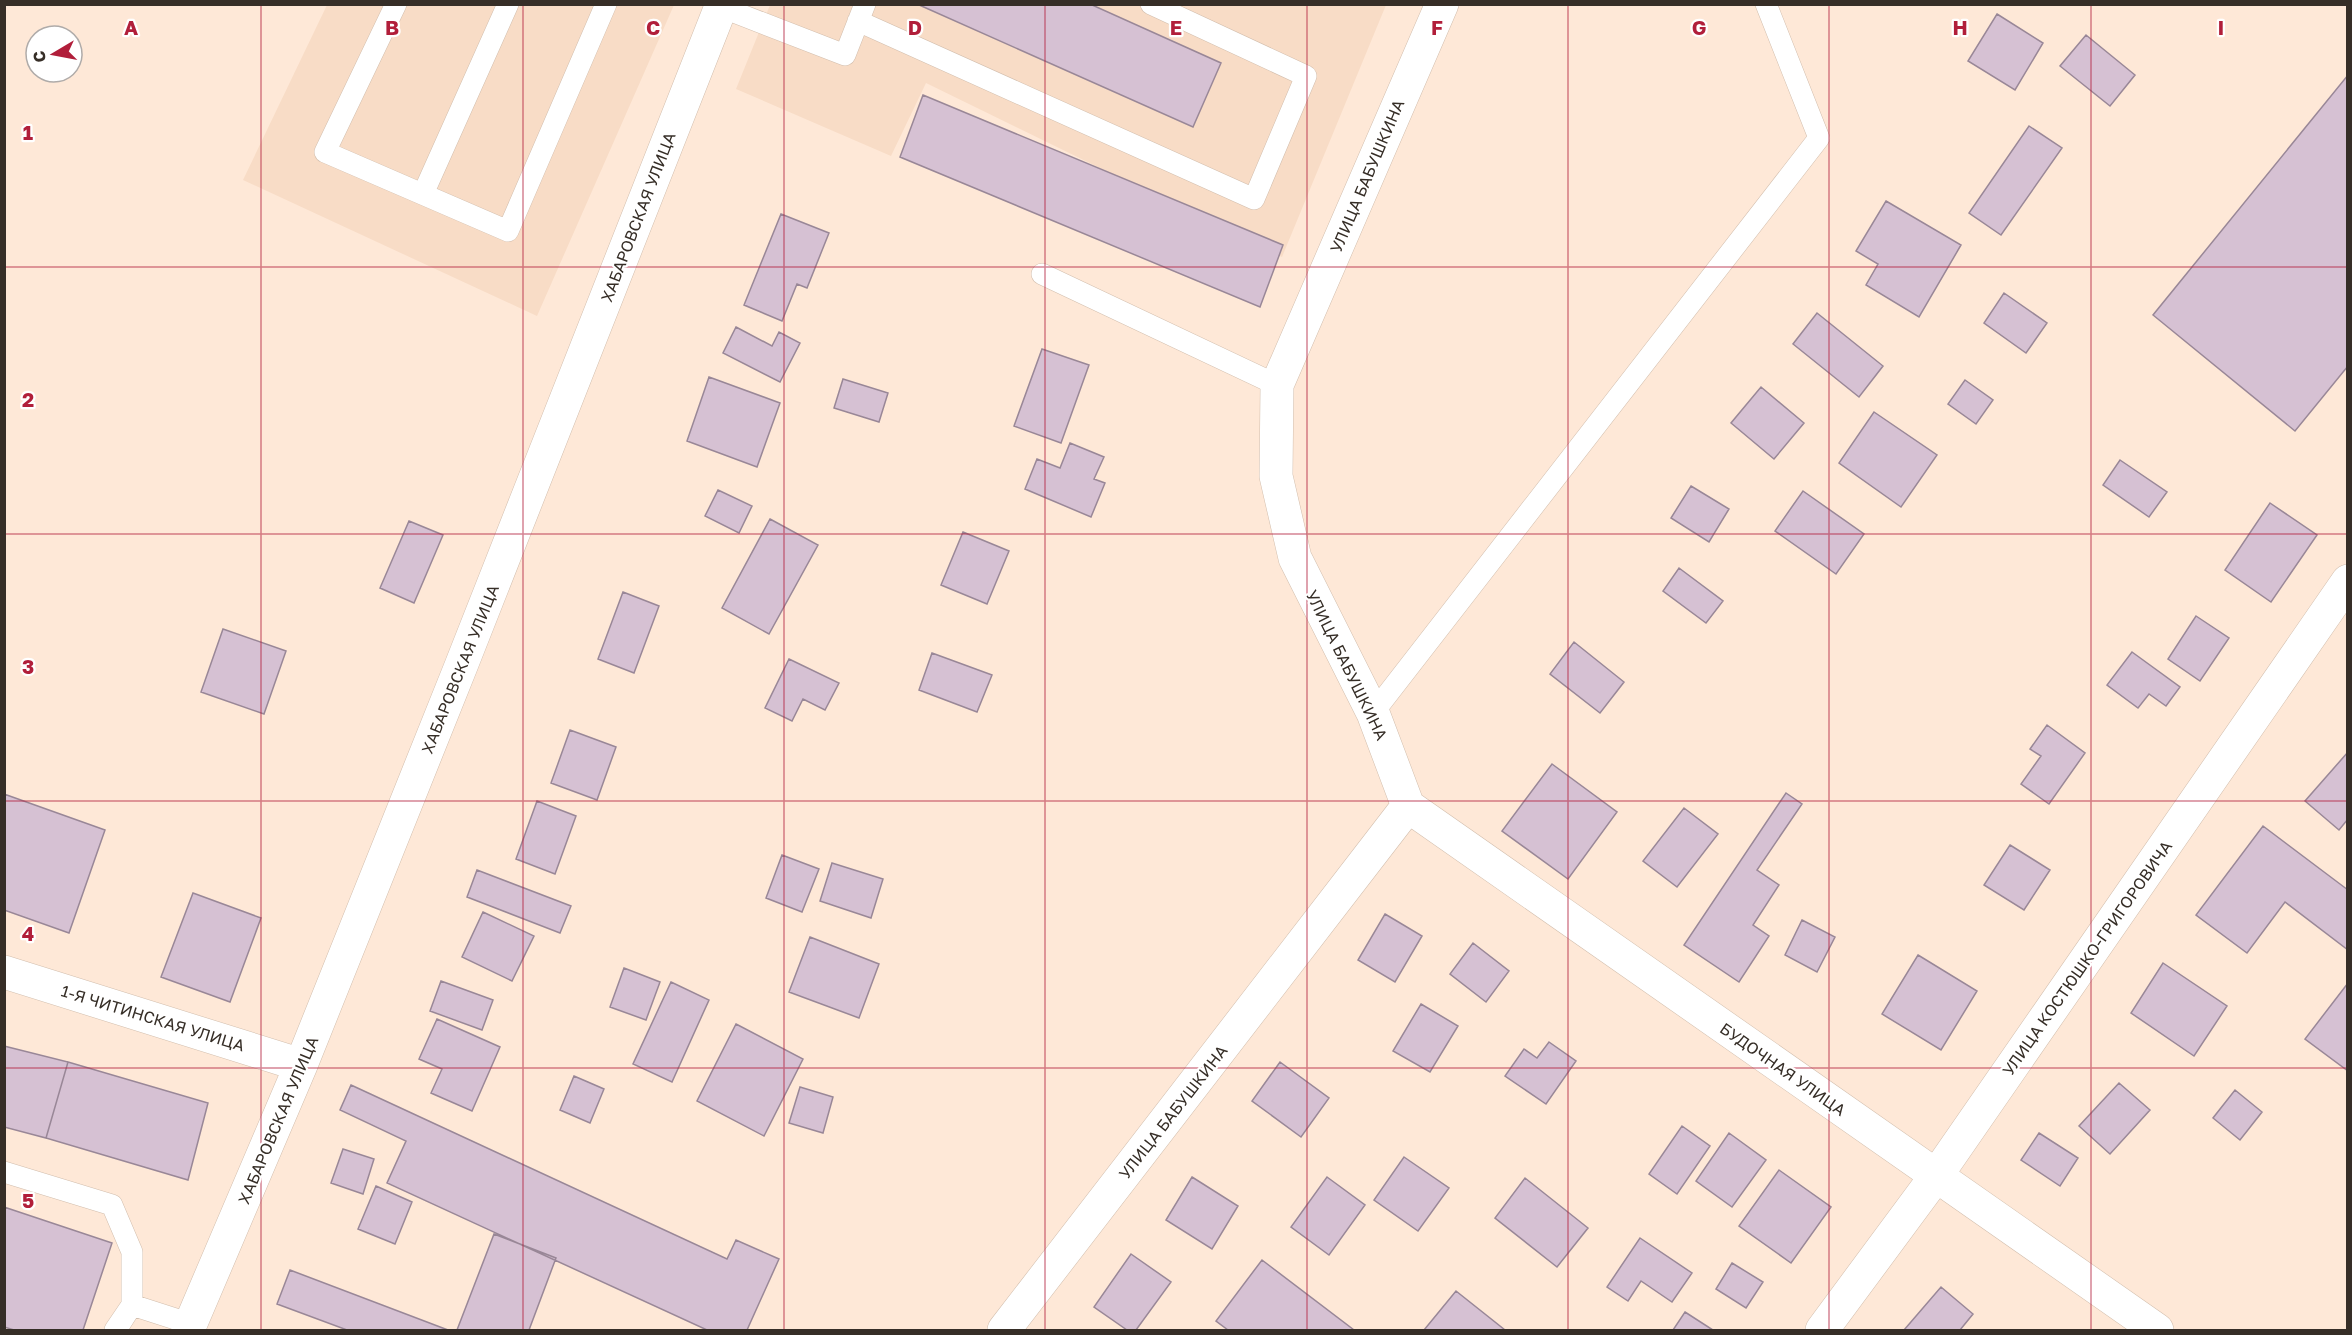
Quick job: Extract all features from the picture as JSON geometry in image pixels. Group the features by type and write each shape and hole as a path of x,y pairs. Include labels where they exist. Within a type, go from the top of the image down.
{"street":[{"name":"УЛИЦА БАБУШКИНА","path":"1004,1330 1408,806 1373,713 1295,558 1276,476 1276,385 1442,4"},
{"name":"ХАБАРОВСКАЯ УЛИЦА","path":"190,1327 301,1065 466,655 721,6"},
{"name":"УЛИЦА КОСТЮШКО-ГРИГОРОВИЧА","path":"1822,1330 1936,1176 2348,581"},
{"name":"БУДОЧНАЯ УЛИЦА","path":"1408,806 2157,1330"},
{"name":"1-Я ЧИТИНСКАЯ УЛИЦА","path":"4,972 301,1065"}],"lane":[{"path":"396,4 325,152 508,231 606,4"},
{"path":"423,194 508,4"},
{"path":"721,6 844,55 861,13 1254,199 1306,76 1150,4"},
{"path":"1373,713 1820,138 1766,4"},
{"path":"1042,274 1276,385"},
{"path":"4,1172 112,1205 132,1252 132,1305 115,1330"},
{"path":"132,1305 190,1327"}],"shaded area":[{"path":"327,5 674,5 537,316 243,180"},
{"path":"770,5 1386,5 1282,257 926,83 891,156 736,89"}],"building":[{"path":"917,4 1090,4 1221,63 1193,127"},
{"path":"1997,14 2043,43 2015,90 1968,61"},
{"path":"2086,35 2135,75 2110,106 2060,66"},
{"path":"2348,75 2348,366 2295,431 2153,315"},
{"path":"923,95 1283,245 1260,307 900,157"},
{"path":"2029,126 2062,148 2001,235 1969,213"},
{"path":"1886,201 1961,245 1919,317 1866,285 1878,264 1856,251"},
{"path":"781,214 829,233 807,288 797,284 782,321 744,305"},
{"path":"2004,293 2047,323 2026,353 1984,323"},
{"path":"1817,313 1883,366 1859,397 1793,344"},
{"path":"736,327 772,346 779,332 800,343 780,382 723,353"},
{"path":"1042,349 1089,365 1061,443 1014,426"},
{"path":"709,377 780,403 757,467 687,441"},
{"path":"843,379 888,393 879,422 834,408"},
{"path":"1965,380 1993,400 1976,424 1948,404"},
{"path":"1761,387 1804,423 1774,459 1731,423"},
{"path":"1874,412 1937,455 1901,507 1839,463"},
{"path":"1070,443 1104,457 1094,479 1105,483 1091,517 1025,489 1037,459 1060,468"},
{"path":"2120,460 2167,492 2149,517 2103,485"},
{"path":"1691,486 1729,509 1709,542 1671,518"},
{"path":"718,490 752,506 739,533 705,516"},
{"path":"1803,491 1864,534 1836,574 1775,531"},
{"path":"2270,503 2317,535 2271,602 2225,570"},
{"path":"770,519 818,545 769,634 722,608"},
{"path":"409,521 443,535 414,603 380,588"},
{"path":"963,532 1009,551 987,604 941,585"},
{"path":"1679,568 1723,601 1706,623 1663,591"},
{"path":"623,592 659,606 634,673 598,659"},
{"path":"2196,616 2229,638 2200,681 2168,659"},
{"path":"223,629 286,651 264,714 201,692"},
{"path":"1574,642 1624,682 1600,713 1550,674"},
{"path":"2132,652 2180,687 2166,706 2149,694 2138,708 2107,685"},
{"path":"932,653 992,675 977,712 919,690"},
{"path":"789,659 839,683 825,710 803,699 792,721 765,708"},
{"path":"2047,725 2085,753 2049,804 2021,784 2041,756 2030,749"},
{"path":"570,730 616,747 597,800 551,783"},
{"path":"2348,752 2348,819 2339,830 2305,801"},
{"path":"1552,764 1617,812 1568,879 1502,831"},
{"path":"1786,793 1802,804 1757,870 1779,885 1753,925 1769,936 1739,982 1684,945"},
{"path":"4,794 105,830 69,933 4,910"},
{"path":"537,801 576,816 555,874 516,859"},
{"path":"1684,808 1718,834 1677,887 1643,861"},
{"path":"2263,826 2348,890 2348,950 2285,902 2247,953 2196,915"},
{"path":"2010,845 2050,870 2024,910 1984,885"},
{"path":"782,855 819,869 802,912 766,898"},
{"path":"832,863 883,879 871,918 820,901"},
{"path":"477,870 571,906 560,933 467,897"},
{"path":"193,893 261,918 230,1002 161,977"},
{"path":"483,912 534,936 512,981 462,957"},
{"path":"1385,914 1422,936 1395,982 1358,960"},
{"path":"1802,920 1835,937 1817,972 1785,955"},
{"path":"810,937 879,964 859,1018 789,992"},
{"path":"1473,943 1509,971 1486,1002 1450,974"},
{"path":"1918,955 1977,991 1941,1050 1882,1014"},
{"path":"2163,963 2227,1006 2194,1056 2131,1013"},
{"path":"624,968 660,982 646,1020 610,1007"},
{"path":"441,981 493,1000 482,1030 430,1011"},
{"path":"671,982 709,1000 672,1082 633,1064"},
{"path":"2348,983 2348,1071 2305,1039"},
{"path":"1421,1004 1458,1026 1430,1072 1393,1051"},
{"path":"437,1019 500,1047 472,1111 431,1093 442,1069 419,1059"},
{"path":"736,1024 803,1059 764,1136 697,1101"},
{"path":"1549,1042 1576,1061 1546,1104 1505,1076 1524,1049 1537,1058"},
{"path":"4,1046 68,1062 46,1138 4,1127"},
{"path":"68,1062 208,1103 188,1180 46,1138"},
{"path":"1280,1062 1329,1098 1301,1137 1252,1101"},
{"path":"574,1076 604,1089 590,1123 560,1110"},
{"path":"2119,1083 2150,1110 2110,1154 2079,1126"},
{"path":"351,1085 727,1259 736,1240 779,1259 747,1330 707,1330 387,1183 406,1141 340,1110"},
{"path":"800,1087 833,1097 823,1133 789,1123"},
{"path":"2235,1090 2262,1112 2240,1140 2213,1118"},
{"path":"1682,1126 1710,1146 1677,1194 1649,1174"},
{"path":"1729,1133 1766,1160 1732,1207 1696,1181"},
{"path":"2039,1133 2078,1158 2060,1186 2021,1160"},
{"path":"343,1149 374,1159 363,1194 331,1183"},
{"path":"1404,1157 1449,1188 1418,1231 1374,1200"},
{"path":"1779,1170 1831,1207 1791,1263 1739,1226"},
{"path":"1192,1177 1238,1206 1212,1249 1166,1220"},
{"path":"1327,1177 1365,1205 1329,1255 1291,1227"},
{"path":"1525,1178 1588,1228 1557,1267 1495,1218"},
{"path":"376,1186 412,1202 395,1244 358,1229"},
{"path":"4,1207 112,1243 83,1330 14,1330 4,1327"},
{"path":"494,1234 556,1258 529,1330 457,1330"},
{"path":"1640,1238 1692,1273 1672,1302 1641,1281 1628,1301 1607,1287"},
{"path":"1131,1254 1171,1282 1136,1330 1127,1330 1094,1307"},
{"path":"1262,1260 1354,1330 1228,1330 1216,1321"},
{"path":"1732,1263 1763,1282 1746,1308 1716,1289"},
{"path":"290,1270 448,1330 347,1330 277,1304"},
{"path":"1941,1287 1973,1314 1960,1330 1904,1330"},
{"path":"1456,1291 1505,1330 1424,1330"},
{"path":"1685,1312 1713,1330 1673,1330"}]}
